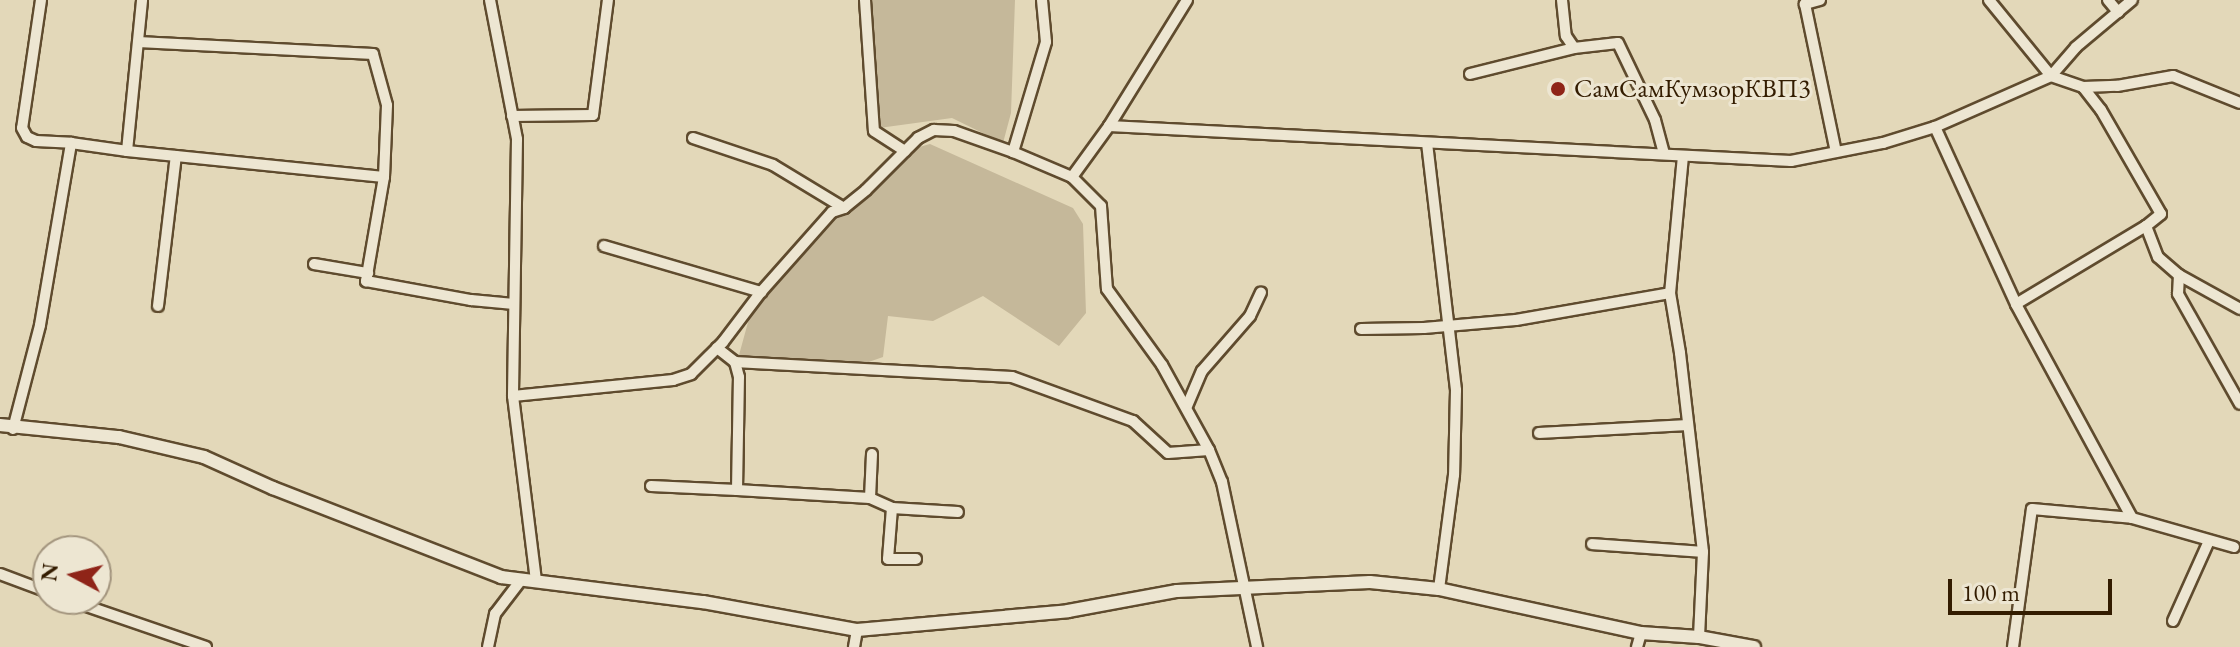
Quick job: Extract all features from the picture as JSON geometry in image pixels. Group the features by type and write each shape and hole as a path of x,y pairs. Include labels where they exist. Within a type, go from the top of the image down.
{"street":[{"path":"41,0 22,128 27,137 36,141 384,177"},
{"path":"127,151 142,0"},
{"path":"490,0 517,139 513,396 536,580"},
{"path":"512,116 593,115 608,0"},
{"path":"865,0 874,131 905,151"},
{"path":"1013,152 1046,42 1042,0"},
{"path":"1072,177 1109,126 1187,0"},
{"path":"1562,0 1566,36 1574,48"},
{"path":"1820,0 1805,4 1836,152"},
{"path":"1989,0 2051,76 2083,87 2117,86 2173,76 2240,103"},
{"path":"2108,0 2118,12"},
{"path":"1109,126 1791,161 1935,127 2051,76 2076,47 2132,0"},
{"path":"138,42 373,54 387,105 384,177 366,281 471,300 514,304"},
{"path":"1470,74 1574,48 1618,43 1655,120 1664,154"},
{"path":"2016,304 2161,214 2101,110 2083,87"},
{"path":"1935,127 2016,304 2132,518"},
{"path":"513,396 673,380 691,374 717,348 761,292 832,212 844,208 918,138 934,130 954,131 1072,177 1101,206 1107,289 1187,406 1222,482 1257,647"},
{"path":"693,138 773,165 844,208"},
{"path":"71,143 40,325 7,427 119,437 204,457 501,577 703,602 857,630 1068,611 1177,591 1370,582 1439,589 1641,633 1699,637 1754,647"},
{"path":"1427,143 1456,390 1454,475 1439,589"},
{"path":"158,306 176,156"},
{"path":"1683,156 1670,293 1703,552 1699,637"},
{"path":"2146,226 2158,257 2179,275 2240,309"},
{"path":"604,246 761,292"},
{"path":"314,264 368,273"},
{"path":"2179,275 2178,294 2240,404"},
{"path":"1187,406 1202,371 1250,316 1261,292"},
{"path":"1361,329 1448,326 1531,318 1670,293"},
{"path":"717,348 735,362 1012,377 1133,421 1168,453 1209,450"},
{"path":"735,362 739,377 737,490"},
{"path":"1539,433 1688,425"},
{"path":"870,498 872,454"},
{"path":"651,486 870,498 892,508 958,512"},
{"path":"892,508 888,559 916,559"},
{"path":"2013,647 2032,509 2132,518 2234,547"},
{"path":"2173,621 2209,541"},
{"path":"1592,544 1703,552"},
{"path":"0,574 32,586"},
{"path":"488,647 495,614 521,580"},
{"path":"112,615 206,647"},
{"path":"854,647 857,630"},
{"path":"1637,647 1641,633"}],"shaded area":[{"path":"868,0 1015,0 1011,113 1003,143 952,118 879,128"},
{"path":"930,144 1073,208 1083,224 1086,313 1059,346 983,296 933,321 888,316 883,357 860,365 778,363 739,355 750,315 839,216 851,212 912,149"}],"place":[{"name":"СамСамКумзорКВП3","path":"1558,89"}]}
